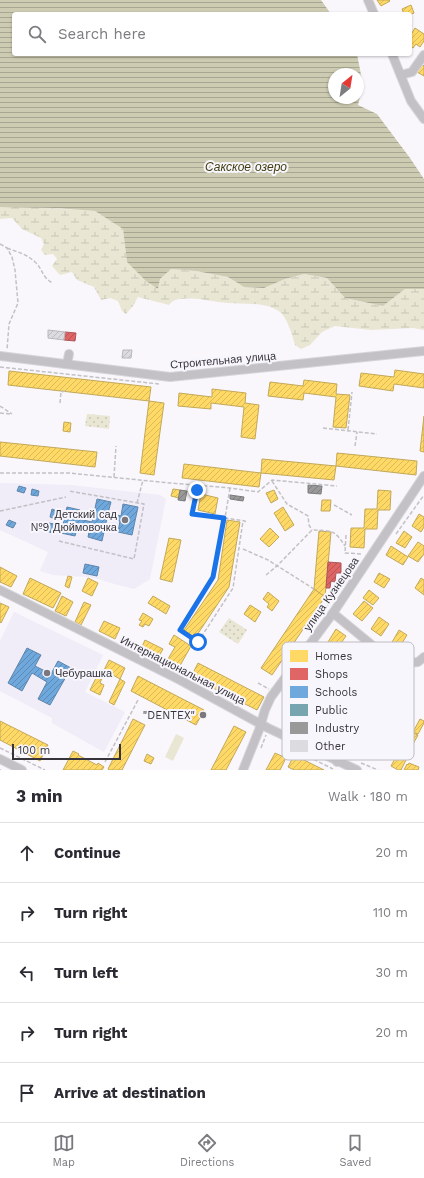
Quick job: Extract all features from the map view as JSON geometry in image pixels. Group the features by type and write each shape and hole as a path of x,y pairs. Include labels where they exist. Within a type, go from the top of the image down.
{"street":[{"path":"368,0 373,12"},
{"path":"401,75 412,72 424,55"},
{"path":"393,56 411,101 424,119"},
{"name":"Строительная улица","path":"3,356 170,377 424,351"},
{"path":"67,364 69,354"},
{"name":"улица Кузнецова","path":"311,642 333,613 424,476"},
{"name":"Интернациональная улица","path":"0,590 180,680 282,735"},
{"path":"333,613 368,642"},
{"path":"414,662 418,662 424,657"},
{"name":"улица Кузнецова","path":"243,770 271,697 282,681"},
{"path":"0,759 22,770"},
{"name":"Интернациональная улица","path":"333,760 356,770"}],"path":[{"path":"0,244 29,257 36,263 45,278 53,283"},
{"path":"3,356 9,324 18,303 15,270 12,257 6,248"},
{"path":"60,403 61,392 65,391"},
{"path":"348,431 352,392"},
{"path":"0,406 12,414 0,413"},
{"path":"323,428 377,434"},
{"path":"356,446 357,432"},
{"path":"114,477 116,446"},
{"path":"0,473 69,473 258,492 272,480 337,486"},
{"path":"137,503 143,480"},
{"path":"272,480 287,504 308,516 309,524 312,530"},
{"path":"189,484 197,490 192,514 245,521 246,524"},
{"path":"202,645 180,630 213,577 230,488"},
{"path":"59,542 134,559 144,504 69,491"},
{"path":"0,511 66,497"},
{"path":"334,505 352,515"},
{"path":"198,642 233,588 244,521"},
{"path":"266,575 277,566 312,530 331,531 338,535 346,546"},
{"path":"346,536 345,553 365,554"},
{"path":"243,549 268,560 314,589"},
{"path":"325,597 331,600"},
{"path":"258,683 270,690"},
{"path":"105,762 138,700"},
{"path":"0,748 45,770"}],"shaded area":[{"path":"0,483 71,485 160,495 166,499 150,579 134,589 99,579 53,575 40,571 48,552 0,530"},
{"name":"Чебурашка","path":"14,612 103,655 85,692 125,712 104,752 52,723 52,718 0,691 0,641"}],"green space":[{"path":"28,184 34,207 95,211 123,229 127,262 158,289 160,279 170,269 196,271 228,277 244,287 264,288 285,279 304,274 327,278 345,298 383,306 405,289 424,289 424,330 413,328 371,330 335,326 322,332 310,345 301,349 295,345 283,315 275,309 262,305 228,303 200,299 180,299 173,301 169,305 138,297 126,314 122,311 118,301 110,298 101,300 94,287 77,280 72,272 60,275 52,266 57,259 53,254 45,255 41,250 44,244 41,238 22,229 12,218 0,219 0,207 11,207"},
{"path":"87,414 110,416 109,429 85,426"},
{"path":"229,618 247,630 238,644 219,632"},
{"path":"176,734 184,738 173,761 165,757"}],"water":[{"name":"Сакское озеро","path":"0,0 321,0 330,12 12,12 12,56 357,56 360,68 328,68 328,104 358,104 377,114 424,179 424,289 405,289 383,306 345,298 327,278 304,274 285,279 264,288 244,287 228,277 196,271 171,269 160,279 158,289 146,281 127,262 123,229 95,211 55,208 0,207"}],"building: Homes":[{"path":"377,0 389,0 390,1 381,6"},
{"path":"411,5 414,13 403,12 402,9"},
{"path":"415,28 424,34 424,41 420,47 416,44 412,47 412,33"},
{"path":"422,64 424,66 424,76 417,72"},
{"path":"395,370 424,374 424,388 394,384 393,391 359,386 361,373 394,377"},
{"path":"9,371 151,387 149,401 8,385"},
{"path":"304,380 337,384 336,394 350,395 346,428 333,427 336,397 304,393 303,400 268,396 270,382 303,386"},
{"path":"212,389 246,393 245,403 259,405 255,439 241,437 244,407 211,403 211,409 178,406 179,393 212,397"},
{"path":"149,401 164,403 154,475 140,473"},
{"path":"424,416 424,452 420,451"},
{"path":"64,422 71,423 70,432 63,431"},
{"path":"0,442 97,452 95,467 0,456"},
{"path":"337,453 417,461 416,475 336,466"},
{"path":"262,459 336,466 334,480 261,473"},
{"path":"184,464 261,473 259,487 182,478"},
{"path":"173,489 180,490 179,498 171,496"},
{"path":"274,490 278,499 271,503 266,493"},
{"path":"378,490 391,491 390,510 378,510 377,529 365,529 364,548 350,547 351,528 364,528 365,509 377,509"},
{"path":"201,494 218,498 215,514 198,510"},
{"path":"322,500 331,500 330,511 321,511"},
{"path":"283,507 294,525 285,531 274,513"},
{"path":"419,514 424,517 424,527 421,532 412,526"},
{"path":"227,520 240,522 229,587 195,638 184,630 218,580"},
{"path":"270,528 279,537 269,547 260,539"},
{"path":"319,531 331,532 325,597 314,589"},
{"path":"404,531 412,537 405,548 396,543"},
{"path":"169,538 181,540 172,582 160,579"},
{"path":"418,542 424,546 424,554 418,562 408,556"},
{"path":"391,546 408,557 403,565 386,555"},
{"path":"0,567 17,576 11,587 0,582"},
{"path":"379,573 390,579 384,588 374,582"},
{"path":"68,576 72,577 69,588 65,586"},
{"path":"30,578 61,593 53,608 23,594"},
{"path":"88,578 98,583 92,596 82,591"},
{"path":"421,578 424,580 424,595 415,588"},
{"path":"314,589 325,597 294,642 282,642 282,660 272,675 261,668"},
{"path":"369,590 379,598 373,605 363,598"},
{"path":"268,592 279,601 272,611 267,607 269,604 263,599"},
{"path":"62,596 73,602 66,616 55,611"},
{"path":"153,596 170,606 166,614 148,603"},
{"path":"364,601 373,608 362,621 353,614"},
{"path":"84,602 91,605 81,625 75,622"},
{"path":"0,603 9,607 1,623 0,622"},
{"path":"250,605 261,612 255,622 244,614"},
{"path":"143,613 153,619 149,626 145,624 143,627 139,625 142,621 139,620"},
{"path":"379,617 389,624 381,636 371,629"},
{"path":"104,621 120,628 115,639 99,631"},
{"path":"336,629 346,636 342,642 328,642"},
{"path":"399,630 407,635 403,642 392,642"},
{"path":"174,635 191,646 177,671 165,664 175,647 169,644"},
{"path":"145,640 163,649 157,660 140,651"},
{"path":"109,660 125,668 120,679 104,670"},
{"path":"198,663 264,697 257,710 191,677"},
{"path":"97,676 102,678 100,683 104,685 100,695 90,690"},
{"path":"138,676 204,710 196,725 131,691"},
{"path":"120,679 125,682 114,705 109,702"},
{"path":"133,719 145,725 122,770 109,770 108,769"},
{"path":"420,719 424,721 418,734 414,732"},
{"path":"0,721 48,745 40,761 0,740"},
{"path":"234,726 246,732 226,770 211,770"},
{"path":"414,733 418,735 414,742"},
{"path":"73,751 97,765 98,763 104,767 102,770 63,770"},
{"path":"275,753 282,756 282,760 285,760 280,770 266,770"},
{"path":"147,754 154,758 151,764 144,761"},
{"path":"292,760 304,760 324,770 294,770 288,767"},
{"path":"394,760 406,760 401,770 391,766"},
{"path":"409,763 419,767 418,770 404,770"}],"building: Shops":[{"path":"65,332 76,333 75,341 64,340"},
{"path":"328,562 341,563 341,573 336,573 335,582 331,581 330,588 326,588"}],"building: Schools":[{"path":"19,486 26,488 24,493 17,491"},
{"path":"32,489 39,491 38,496 31,495"},
{"name":"Детский сад №9 Дюймовочка","path":"97,499 111,502 108,513 121,516 123,504 138,507 132,535 118,532 120,521 107,518 102,541 88,537 90,527 78,525 75,536 61,533 67,507 80,510 79,519 92,522"},
{"path":"52,509 57,511 55,519 50,517"},
{"path":"9,520 16,523 13,528 6,525"},
{"path":"49,523 54,524 52,533 47,531"},
{"path":"85,564 99,567 97,576 83,573"},
{"path":"27,648 41,655 35,666 51,674 58,661 71,668 50,705 38,699 47,682 32,673 22,691 8,683"}],"building: Industry":[{"path":"308,485 322,486 321,494 308,493"},
{"path":"180,490 187,491 185,501 178,500"},
{"path":"230,495 244,497 243,501 230,499"}],"building: Other":[{"path":"48,330 65,332 64,340 48,338"},
{"path":"123,350 132,350 131,358 122,358"}],"place":[{"name":"Детский сад №9 Дюймовочка","path":"125,520"},
{"name":"Чебурашка","path":"47,673"},
{"name":"\"DENTEX\"","path":"203,715"}],"route":[{"path":"197,490 192,514 224,518 213,577 180,630 198,642"}]}
